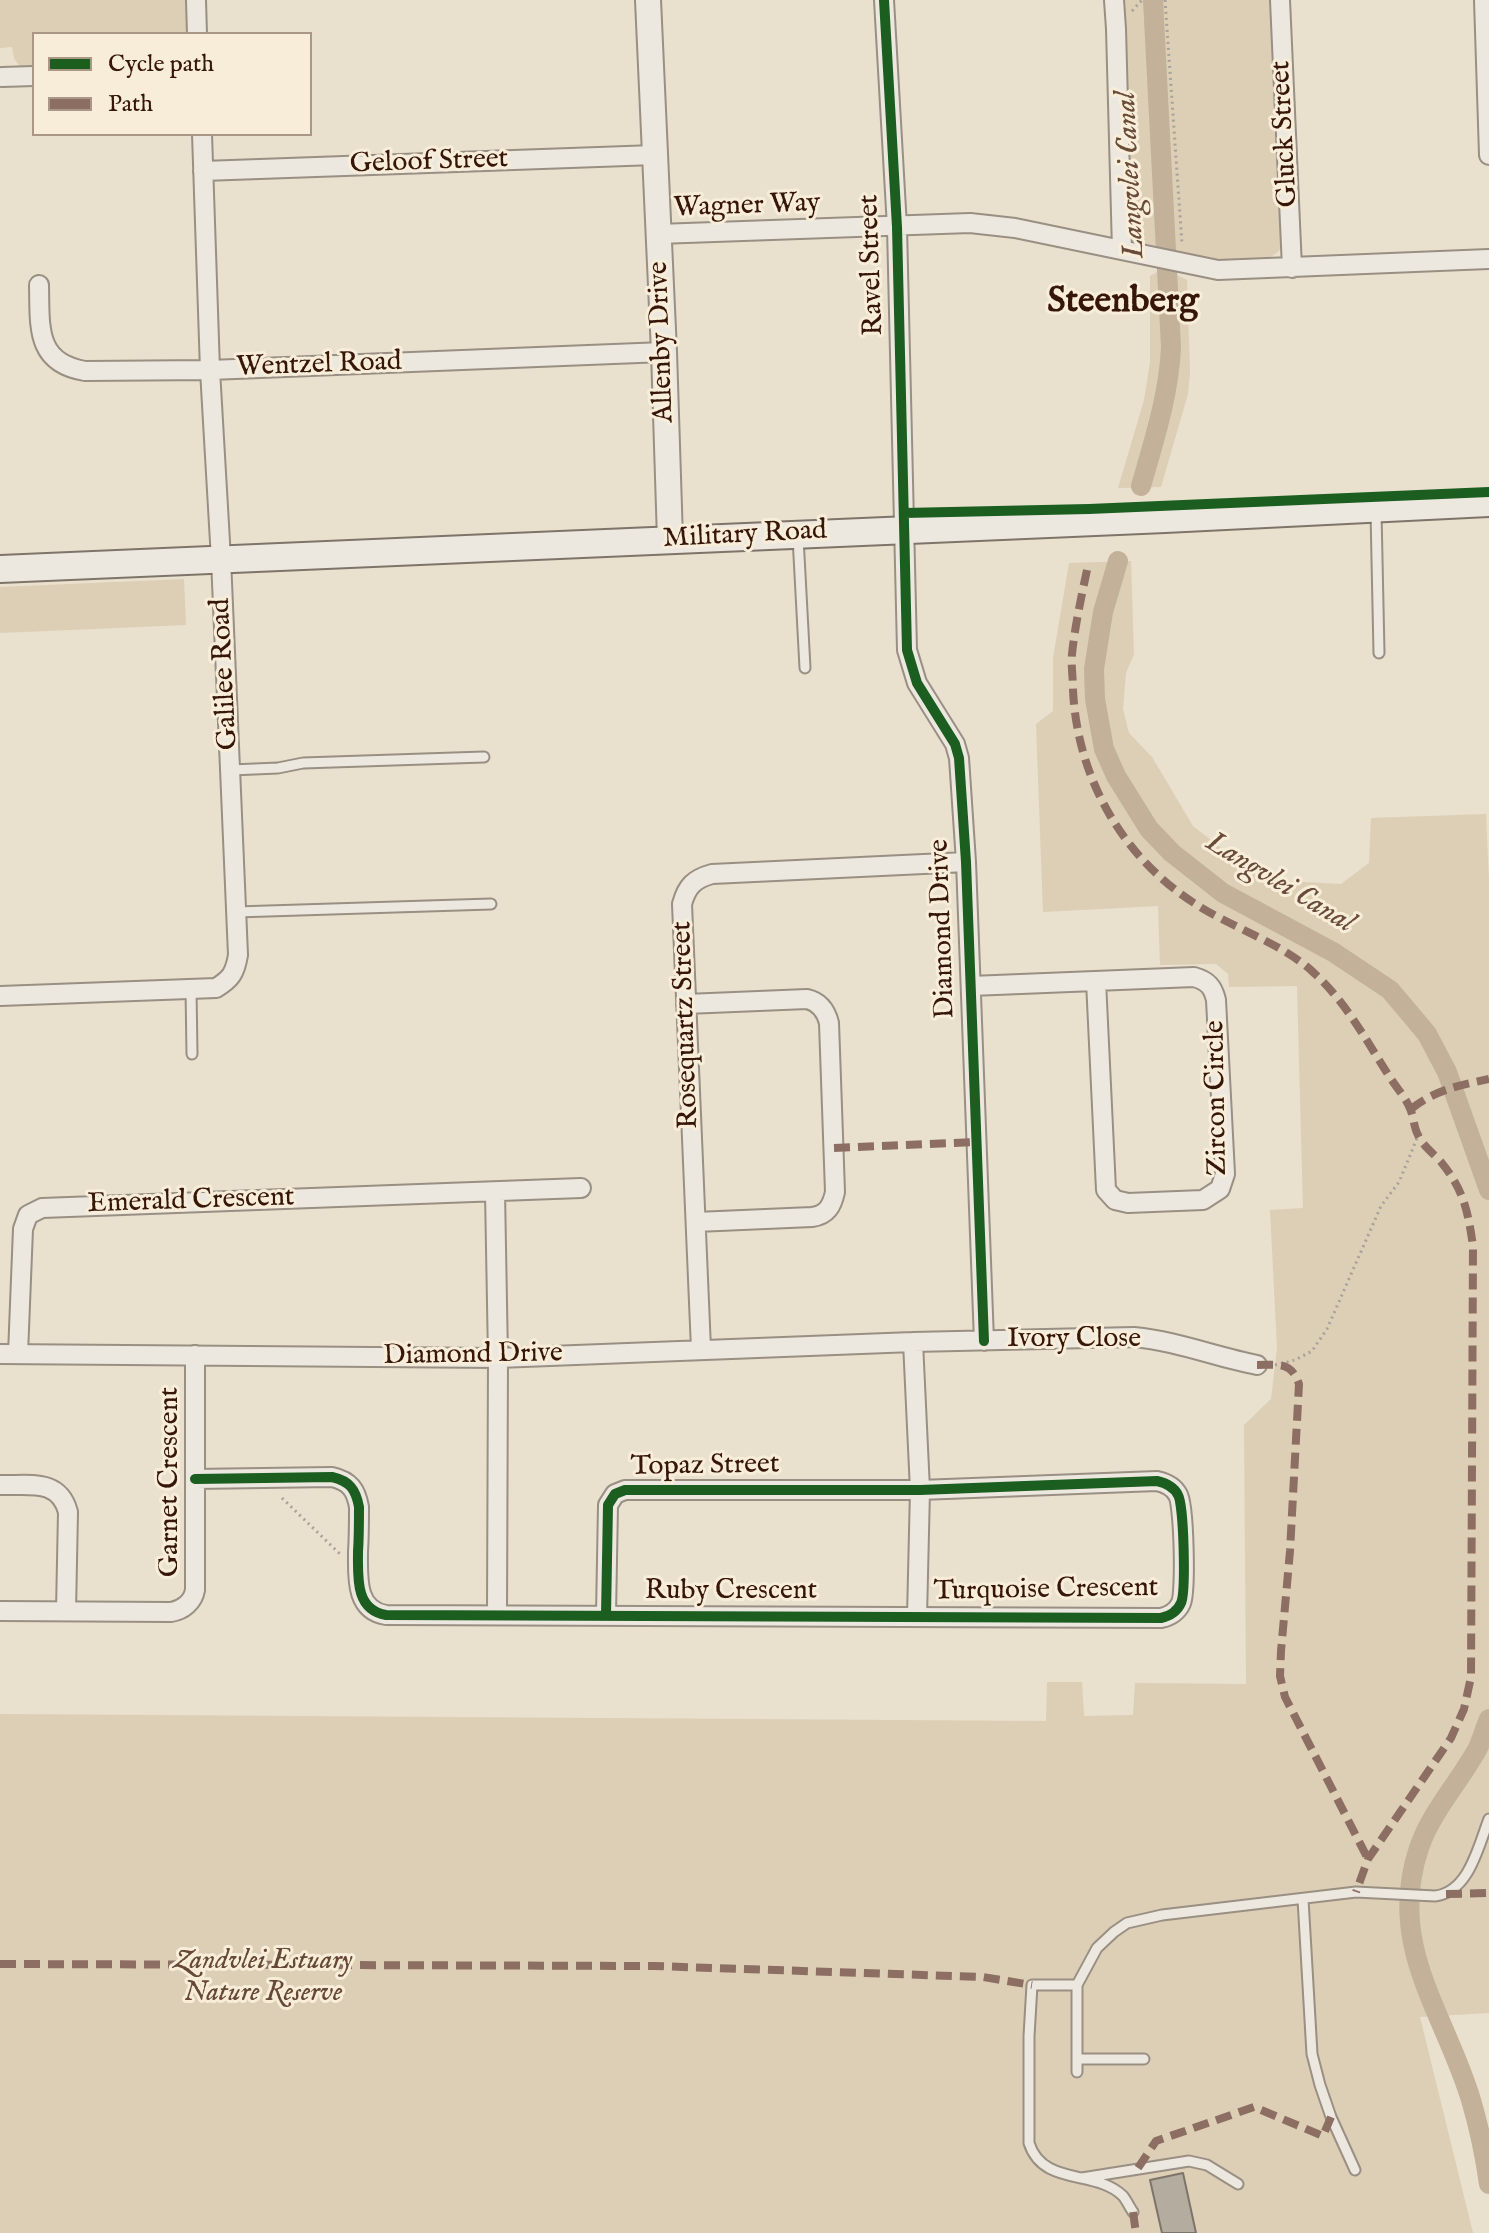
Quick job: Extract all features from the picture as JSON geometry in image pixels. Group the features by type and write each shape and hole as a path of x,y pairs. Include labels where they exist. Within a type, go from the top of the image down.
{"main road":[{"name":"Military Road","path":"0,569 1489,503"}],"street":[{"path":"196,0 197,32"},
{"name":"Allenby Drive","path":"648,0 670,539"},
{"name":"Ravel Street","path":"884,0 897,227 904,529"},
{"path":"1114,0 1122,250"},
{"name":"Gluck Street","path":"1280,0 1292,268"},
{"path":"1484,0 1489,155"},
{"path":"2,77 32,76"},
{"name":"Galilee Road","path":"0,996 216,988 229,981 236,970 231,770 210,370 202,136"},
{"name":"Geloof Street","path":"203,171 655,155"},
{"name":"Wagner Way","path":"658,234 991,224 1218,270 1489,259"},
{"name":"Wentzel Road","path":"39,285 42,340 58,362 71,369 85,371 210,370 664,352"},
{"name":"Diamond Drive","path":"9,1354 498,1358 984,1341 966,862 959,758 955,744 917,683 907,650 904,529"},
{"name":"Rosequartz Street","path":"701,1349 682,904 690,884 712,874 966,862"},
{"name":"Zircon Circle","path":"971,986 1194,977 1204,980 1213,988 1217,1010 1225,1174 1220,1189 1209,1197 1197,1201 1128,1203 1115,1200 1106,1190 1096,981"},
{"path":"686,1004 807,999 825,1011 829,1023 835,1192 829,1208 823,1214 812,1217 696,1222"},
{"name":"Emerald Crescent","path":"9,1354 23,1229 28,1215 42,1208 581,1188"},
{"path":"495,1192 497,1614"},
{"name":"Ivory Close","path":"984,1341 1134,1337 1165,1341 1228,1359 1266,1365"},
{"path":"913,1342 920,1490 917,1617"},
{"name":"Garnet Crescent","path":"0,1611 171,1612 192,1600 195,1590 195,1355"},
{"path":"195,1479 338,1478 347,1482 355,1491 359,1507 358,1584"},
{"name":"Turquoise Crescent","path":"917,1617 1161,1618 1173,1613 1184,1593 1182,1507 1177,1493 1162,1482 920,1490"},
{"path":"0,1485 51,1488 65,1501 68,1512 66,1611"},
{"name":"Topaz Street","path":"606,1615 608,1505 611,1497 620,1491 920,1490"},
{"name":"Ruby Crescent","path":"358,1584 364,1601 379,1614 917,1617"}],"lane":[{"path":"1376,509 1379,653"},
{"path":"798,534 805,668"},
{"path":"231,770 278,768 303,763 484,757"},
{"path":"236,912 491,904"},
{"path":"191,989 192,1054"},
{"path":"1077,2072 1077,1985 1097,1948 1127,1923 1162,1915 1356,1892 1446,1894 1463,1880 1489,1819"},
{"path":"1303,1899 1312,2054 1331,2117 1355,2170"},
{"path":"1077,1985 1032,1985 1028,2134 1031,2151 1039,2162 1056,2171 1100,2184 1123,2196 1133,2212"},
{"path":"1077,2059 1144,2059"},
{"path":"1078,2178 1189,2161 1207,2165 1238,2184"}],"path":[{"path":"1165,0 1180,263"},
{"path":"1266,1365 1295,1360 1312,1351 1327,1329 1381,1206 1399,1182 1418,1136"},
{"path":"278,1478 279,1495 348,1562 358,1584"}],"green space":[{"path":"0,0 186,0 188,32 32,32 32,69 19,66 12,47 0,48"},
{"path":"1119,0 1273,0 1283,243 1279,251 1268,259 1223,262 1143,246 1130,235"},
{"path":"1159,271 1187,280 1188,394 1161,487 1118,488 1144,400 1150,362 1150,276"},
{"name":"Zandvlei Estuary Nature Reserve","path":"1131,561 1134,654 1126,673 1123,709 1129,733 1152,757 1193,826 1239,862 1286,881 1341,884 1369,863 1371,818 1486,814 1489,881 1489,2013 1420,2017 1473,2233 0,2233 0,1714 1046,1721 1047,1682 1082,1682 1084,1716 1133,1715 1135,1683 1246,1684 1244,1425 1271,1399 1277,1348 1270,1210 1303,1208 1297,986 1229,987 1228,974 1216,964 1160,965 1158,906 1043,912 1036,724 1053,711 1053,658 1069,563"},
{"path":"184,579 186,625 0,633 0,587"}],"building":[{"path":"1183,2173 1196,2233 1162,2233 1150,2180"}],"waterway":[{"name":"Langvlei Canal","path":"1141,486 1164,400 1171,347 1153,0"},
{"name":"Langvlei Canal","path":"1118,561 1103,612 1094,669 1095,699 1104,749 1116,776 1149,829 1172,853 1223,893 1333,952 1390,990 1427,1034 1447,1072 1489,1190"},
{"name":"Langvlei Canal","path":"1489,1719 1478,1748 1424,1835 1411,1883 1410,1916 1414,1948 1423,1978 1471,2100 1489,2184"}],"marked path":[{"path":"1087,570 1072,654 1073,690 1083,753 1108,811 1125,838 1168,884 1208,912 1288,953 1314,973 1336,996 1407,1102 1420,1139 1455,1182 1469,1222 1473,1246 1471,1677 1464,1709 1451,1738 1368,1859 1356,1892"},
{"path":"1411,1109 1439,1093 1489,1079"},
{"path":"834,1148 976,1142"},
{"path":"1257,1365 1288,1368 1299,1384 1280,1676 1285,1697 1368,1859"},
{"path":"1446,1894 1489,1893"},
{"path":"0,1964 654,1966 983,1977 1032,1985"},
{"path":"1138,2168 1156,2141 1254,2107 1323,2136 1331,2117"},
{"path":"1133,2212 1136,2233"}],"cycle path":[{"path":"884,0 897,227 907,650 917,683 955,744 959,758 966,862 984,1341"},
{"path":"904,513 1089,509 1489,492"},
{"path":"195,1479 332,1477 348,1484 359,1507 360,1591 369,1607 386,1615 1161,1618 1175,1611 1183,1596 1184,1549 1180,1502 1172,1488 1157,1481 920,1490 625,1490 615,1494 608,1505 606,1615"}],"district":[{"name":"Steenberg","path":"1123,304"}]}
